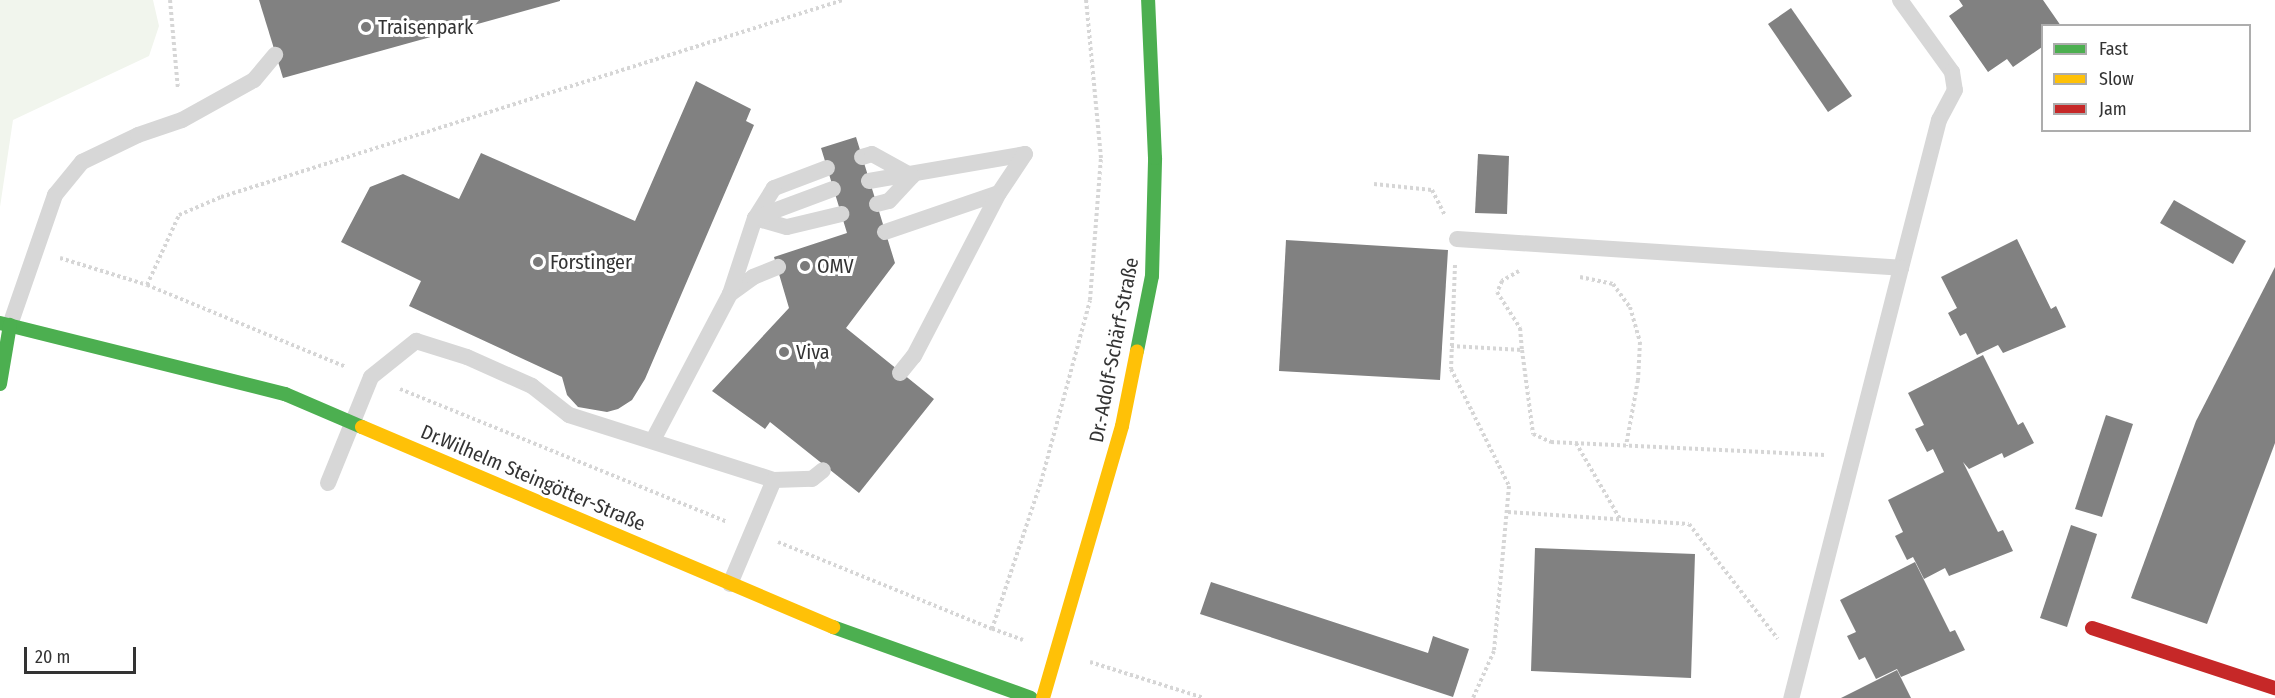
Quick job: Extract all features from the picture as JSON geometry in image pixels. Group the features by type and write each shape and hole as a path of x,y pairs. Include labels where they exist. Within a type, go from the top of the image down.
{"main road":[{"name":"Dr.-Adolf-Schärf-Straße","path":"1044,698 1122,426 1152,276 1155,158 1148,0"},
{"path":"0,384 5,324"},
{"name":"Dr.Wilhelm Steingötter-Straße","path":"5,324 285,394 850,634 1031,698"},
{"path":"2092,628 2275,688"}],"lane":[{"path":"1791,698 1939,120 1955,90 1952,72 1900,0"},
{"path":"5,324 54,195 82,162 138,135 182,120 254,80 275,55"},
{"path":"862,157 872,154 912,176"},
{"path":"869,181 912,176 1025,154 999,193 914,356 900,373"},
{"path":"653,440 730,294 756,218 774,188 827,168"},
{"path":"877,204 889,201 912,176"},
{"path":"756,218 833,189"},
{"path":"885,232 999,193"},
{"path":"756,218 787,227 841,214"},
{"path":"1456,239 1901,268"},
{"path":"730,294 753,277 778,267"},
{"path":"328,483 371,377 416,341 467,357 532,386 569,415 774,480 812,479 823,470"},
{"path":"730,584 774,480"}],"path":[{"path":"170,0 182,120"},
{"path":"147,285 179,215 221,197 843,0"},
{"path":"992,629 1041,482 1090,300 1101,158 1086,0"},
{"path":"1374,184 1432,190 1456,239 1451,369 1509,486 1494,651 1473,698"},
{"path":"34,249 147,285 992,629 1204,698"},
{"path":"1521,270 1502,281 1497,292 1520,328 1533,434 1551,442 1853,456"},
{"path":"1578,277 1613,284 1630,307 1637,333 1638,380 1626,446"},
{"path":"1451,346 1522,350"},
{"path":"1576,443 1620,520"},
{"path":"1508,512 1689,524 1799,666"}],"shaded area":[{"path":"0,0 153,0 159,26 149,56 13,120 0,207"}],"building":[{"name":"Traisenpark","path":"259,0 560,0 560,1 283,78"},
{"path":"1959,0 2043,0 2060,24 2041,24 2041,48 2013,67 2007,59 1988,72 1949,16 1963,6"},
{"path":"1791,8 1852,96 1828,112 1768,24"},
{"name":"Forstinger","path":"696,81 751,109 746,121 754,125 645,379 632,400 618,409 607,412 578,407 567,395 562,377 409,306 421,281 341,242 370,187 403,174 459,199 481,153 635,221"},
{"path":"856,137 895,263 846,328 934,399 859,493 770,422 765,429 712,391 789,308 774,257 847,233 821,148"},
{"path":"1478,154 1509,156 1507,214 1475,213"},
{"path":"2174,200 2246,241 2233,264 2160,223"},
{"path":"2017,239 2051,309 2056,306 2066,327 2003,353 1998,345 1977,355 1966,333 1960,336 1948,313 1957,308 1941,277"},
{"path":"1286,240 1448,250 1440,380 1279,371"},
{"path":"2275,267 2275,443 2207,624 2131,598 2196,421"},
{"path":"1983,355 2018,425 2023,422 2034,443 2004,458 2002,453 1969,469 1963,462 1998,532 2003,530 2013,551 1949,576 1945,568 1924,579 1913,557 1907,560 1895,536 1903,532 1888,500 1944,472 1933,449 1927,452 1915,429 1924,425 1908,393"},
{"path":"2106,415 2133,424 2102,517 2075,509"},
{"path":"2071,525 2097,534 2067,627 2040,618"},
{"path":"1535,548 1695,554 1691,678 1531,671"},
{"path":"1915,562 1950,632 1955,630 1965,650 1901,677 1897,669 1876,679 1865,657 1859,660 1847,636 1856,632 1840,600"},
{"path":"1211,582 1428,653 1433,636 1469,649 1453,697 1200,614"},
{"path":"1897,670 1911,698 1841,698"}],"traffic: fast":[{"path":"1137,351 1152,276 1155,158 1148,0"},
{"path":"0,323 285,394 362,427"},
{"path":"0,384 10,325"},
{"path":"833,627 1031,698"}],"traffic: slow":[{"path":"1043,698 1122,426 1137,351"},
{"path":"362,427 833,627"}],"traffic: jam":[{"path":"2092,628 2275,688"}],"place":[{"name":"Traisenpark","path":"366,27"},
{"name":"Forstinger","path":"538,262"},
{"name":"OMV","path":"805,266"},
{"name":"Viva","path":"784,352"}]}
